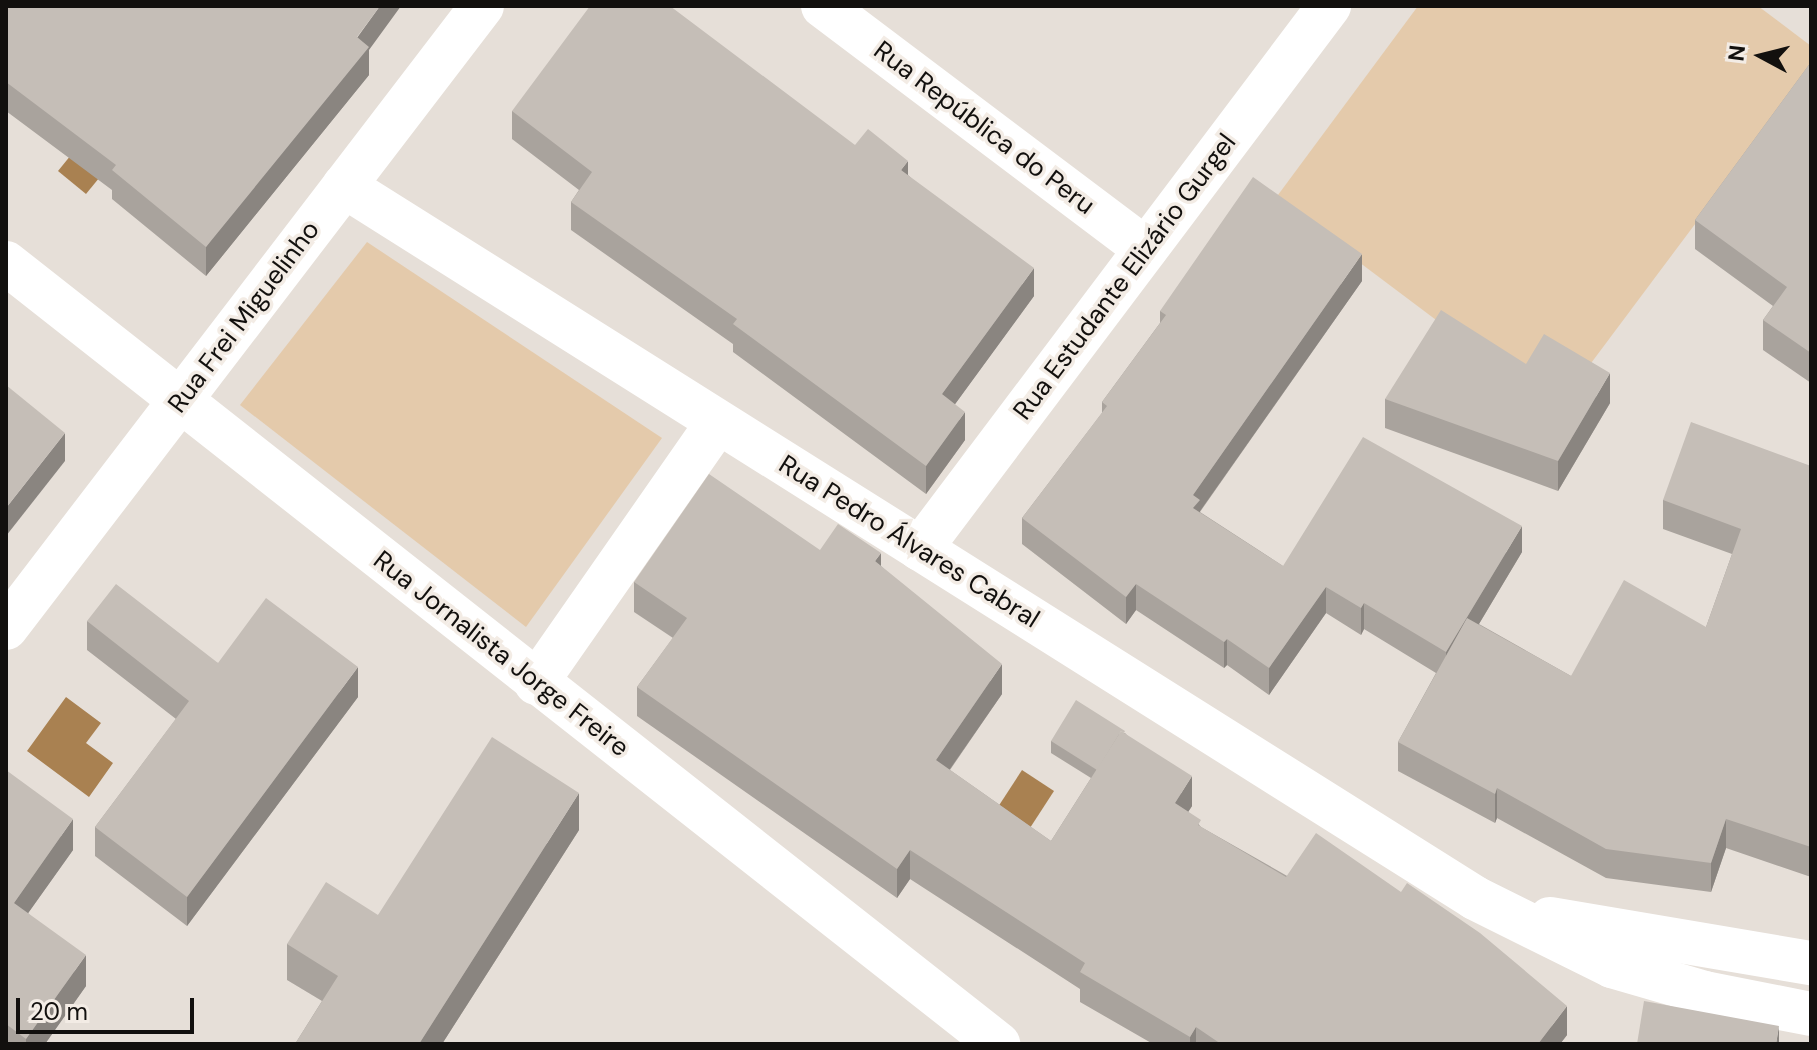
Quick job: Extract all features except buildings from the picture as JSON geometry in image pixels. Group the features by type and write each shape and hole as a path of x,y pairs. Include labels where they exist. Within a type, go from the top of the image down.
{"street":[{"name":"Rua Frei Miguelinho","path":"6,628 482,6"},
{"name":"Rua República do Peru","path":"823,6 1146,249"},
{"name":"Rua Estudante Elizário Gurgel","path":"920,549 1329,6"},
{"name":"Rua Pedro Álvares Cabral","path":"344,186 1475,898 1612,966 1705,993 1811,1014"},
{"name":"Rua Jornalista Jorge Freire","path":"6,263 998,1044"},
{"path":"536,683 718,422"},
{"name":"Rua Pedro Álvares Cabral","path":"1475,898 1558,921 1811,963"}],"shaded area":[{"path":"1418,6 1758,6 1811,46 1811,69 1556,410 1275,199"},
{"path":"115,101 144,123 86,194 58,171"},
{"path":"367,242 662,438 526,627 240,405"},
{"path":"66,697 101,723 86,743 113,763 89,797 27,751"},
{"path":"1022,770 1054,791 1013,854 981,833"}]}
